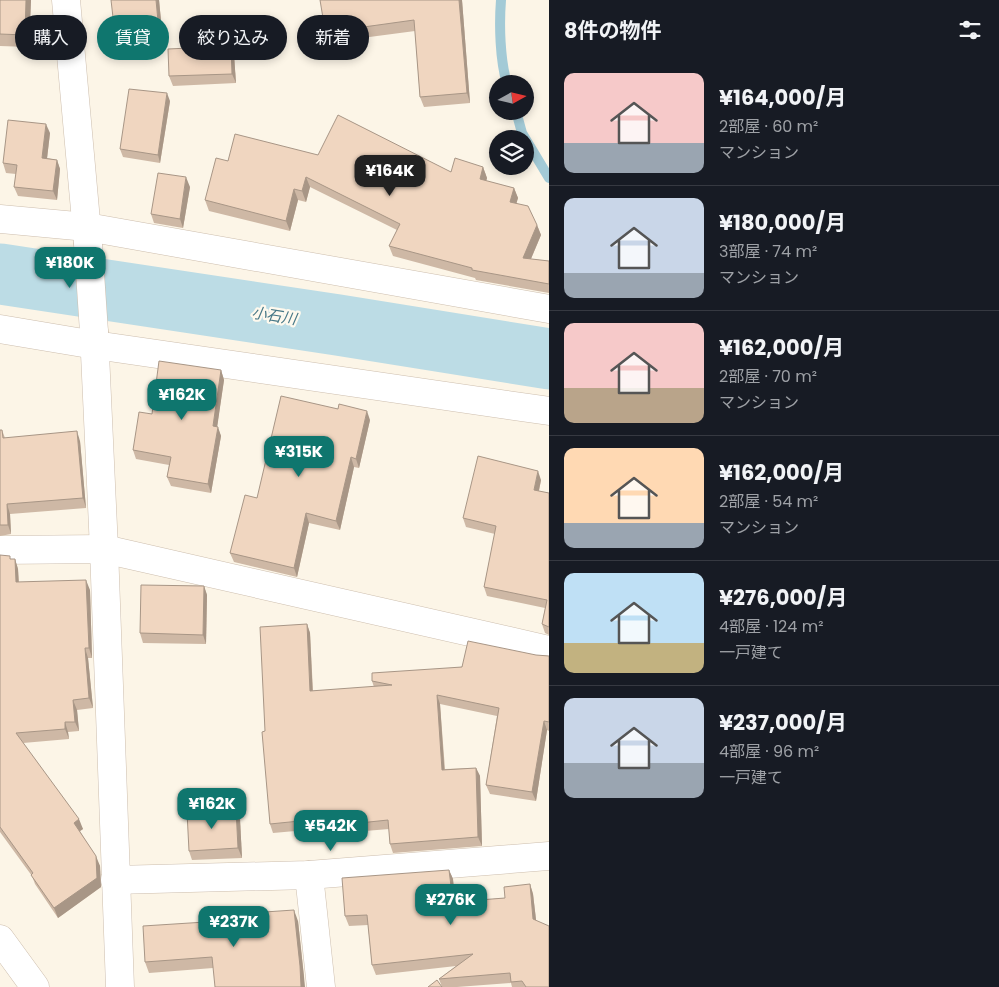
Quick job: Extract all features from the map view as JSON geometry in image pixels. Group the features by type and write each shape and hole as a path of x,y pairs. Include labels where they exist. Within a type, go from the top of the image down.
{"street":[{"path":"66,0 87,235 94,338 104,549 120,987"},
{"path":"0,219 87,235 549,309"},
{"path":"0,329 94,338 549,411"},
{"path":"0,550 104,549 549,650"},
{"path":"115,880 309,875 549,856"},
{"path":"309,875 321,987"},
{"path":"0,938 35,987"}],"building":[{"path":"0,0 26,0 26,15 15,15 15,35 0,34"},
{"path":"111,0 156,0 157,15 113,15"},
{"path":"320,0 459,0 467,93 420,97 414,20 369,26 369,15 322,15"},
{"path":"179,48 179,60 232,60 232,74 169,76 169,49"},
{"path":"129,89 167,93 158,155 120,149"},
{"path":"338,115 451,172 455,158 483,167 480,179 514,188 510,202 528,206 537,225 523,258 549,261 549,284 472,270 472,268 389,246 400,224 306,177 302,191 294,189 286,221 205,200 216,158 228,161 235,134 318,155"},
{"path":"8,120 46,124 42,158 57,160 53,191 14,187 17,165 3,163"},
{"path":"158,173 186,177 180,219 151,214"},
{"path":"159,361 221,370 213,426 218,427 208,484 167,477 171,457 133,450 139,412 152,414"},
{"path":"281,396 338,409 339,404 367,411 356,459 351,457 336,521 306,513 294,568 230,553 245,495 257,498"},
{"path":"0,430 2,430 3,438 77,431 83,498 7,504 8,525 0,525"},
{"path":"478,456 538,471 534,490 549,493 549,627 542,624 547,600 484,587 496,526 463,518"},
{"path":"0,555 10,556 10,559 15,559 16,582 86,580 89,648 85,648 89,698 73,700 75,722 65,722 65,729 16,733 79,819 74,823 96,856 97,878 54,908 31,875 33,873 0,827"},
{"path":"141,585 204,586 203,635 140,633"},
{"path":"307,624 310,691 392,685 372,681 372,673 462,667 468,641 549,656 549,722 544,721 532,792 486,785 499,708 437,695 442,770 476,768 478,837 390,844 388,820 350,824 349,816 270,824 262,732 265,731 260,627"},
{"path":"236,809 238,848 189,851 187,812"},
{"path":"449,870 453,902 505,898 504,887 530,884 533,919 549,926 549,987 526,987 522,981 511,982 510,973 439,979 473,954 372,965 367,915 345,916 342,878"},
{"path":"294,910 301,987 215,987 212,957 145,962 143,926 221,921 221,915"},
{"path":"437,980 442,987 428,987"}],"waterway":[{"path":"501,0 501,42 505,75"},
{"path":"518,120 522,133 549,178"},
{"name":"小石川","path":"0,274 549,359"}]}
